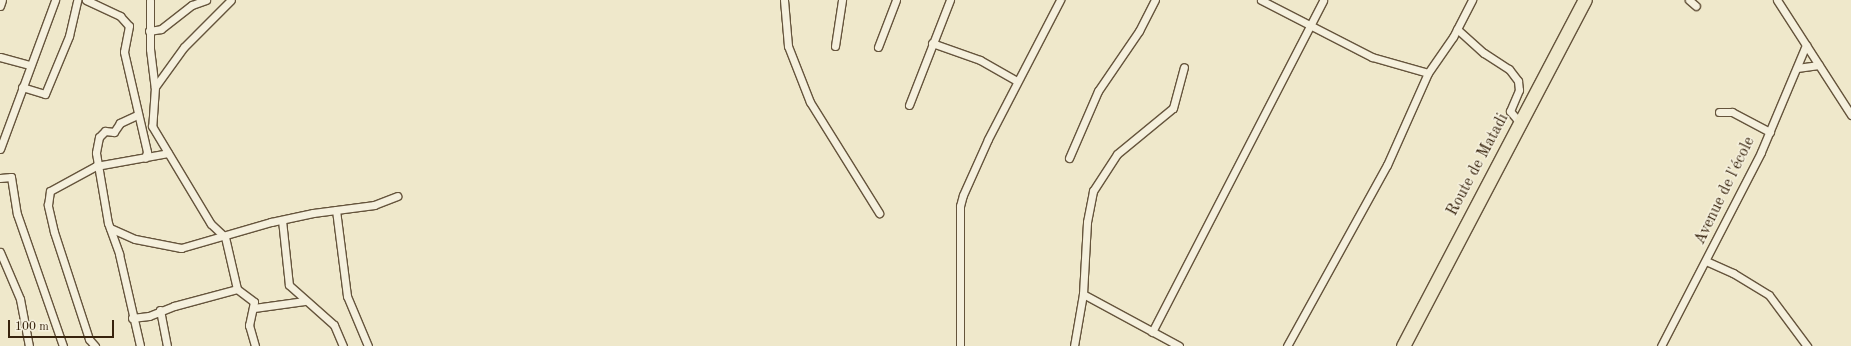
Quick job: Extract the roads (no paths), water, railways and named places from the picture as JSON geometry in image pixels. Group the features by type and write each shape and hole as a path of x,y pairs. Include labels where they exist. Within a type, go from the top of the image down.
{"highway":[{"name":"Route de Matadi","path":"1403,346 1585,0"}],"street":[{"path":"0,6 2,0"},
{"path":"0,149 8,135 22,87 55,0"},
{"path":"22,87 45,94 69,36 77,0"},
{"path":"86,0 120,16 129,26 124,48 137,115 147,152 145,158"},
{"path":"150,0 149,31 155,87 152,126 211,224 225,237 237,289 254,302 254,308 249,325 255,346"},
{"path":"149,31 161,29 192,5 206,0"},
{"path":"155,87 184,47 231,0"},
{"path":"784,0 788,46 810,102 880,213"},
{"path":"835,46 842,0"},
{"path":"878,47 896,0"},
{"path":"909,105 950,0"},
{"path":"960,346 960,206 988,139 1060,0"},
{"path":"1069,158 1098,91 1139,31 1155,0"},
{"path":"1261,0 1310,27 1372,57 1428,73"},
{"path":"1152,332 1323,0"},
{"path":"1287,346 1387,165 1428,73 1457,29 1472,0"},
{"path":"1689,0 1696,6"},
{"path":"1777,0 1851,115"},
{"path":"1457,29 1484,53 1509,69 1518,81 1519,90 1510,111 1520,123"},
{"path":"932,43 980,60 1018,81"},
{"name":"Avenue de l'école","path":"1661,346 1706,261 1770,132 1806,45"},
{"path":"1,59 30,65"},
{"path":"1797,68 1819,65"},
{"path":"1074,346 1083,294 1086,222 1093,190 1117,154 1173,108 1184,67"},
{"path":"1719,112 1732,112 1770,132"},
{"path":"137,115 120,123 114,132 105,131 99,137 96,166 110,228 119,254 132,318 140,346"},
{"path":"95,346 88,339 48,205 53,188 70,182 96,166 168,153"},
{"path":"0,178 11,177 17,214 63,346"},
{"path":"110,228 134,239 179,248 225,237 282,220 374,205 397,196"},
{"path":"336,210 347,296 368,346"},
{"path":"282,220 289,285 305,301 334,325 343,346"},
{"path":"0,252 20,299 29,346"},
{"path":"1706,261 1733,273 1769,295 1807,346"},
{"path":"132,318 149,316 160,310 237,289"},
{"path":"1083,294 1179,346"},
{"path":"254,308 305,301"},
{"path":"160,310 167,346"}]}
